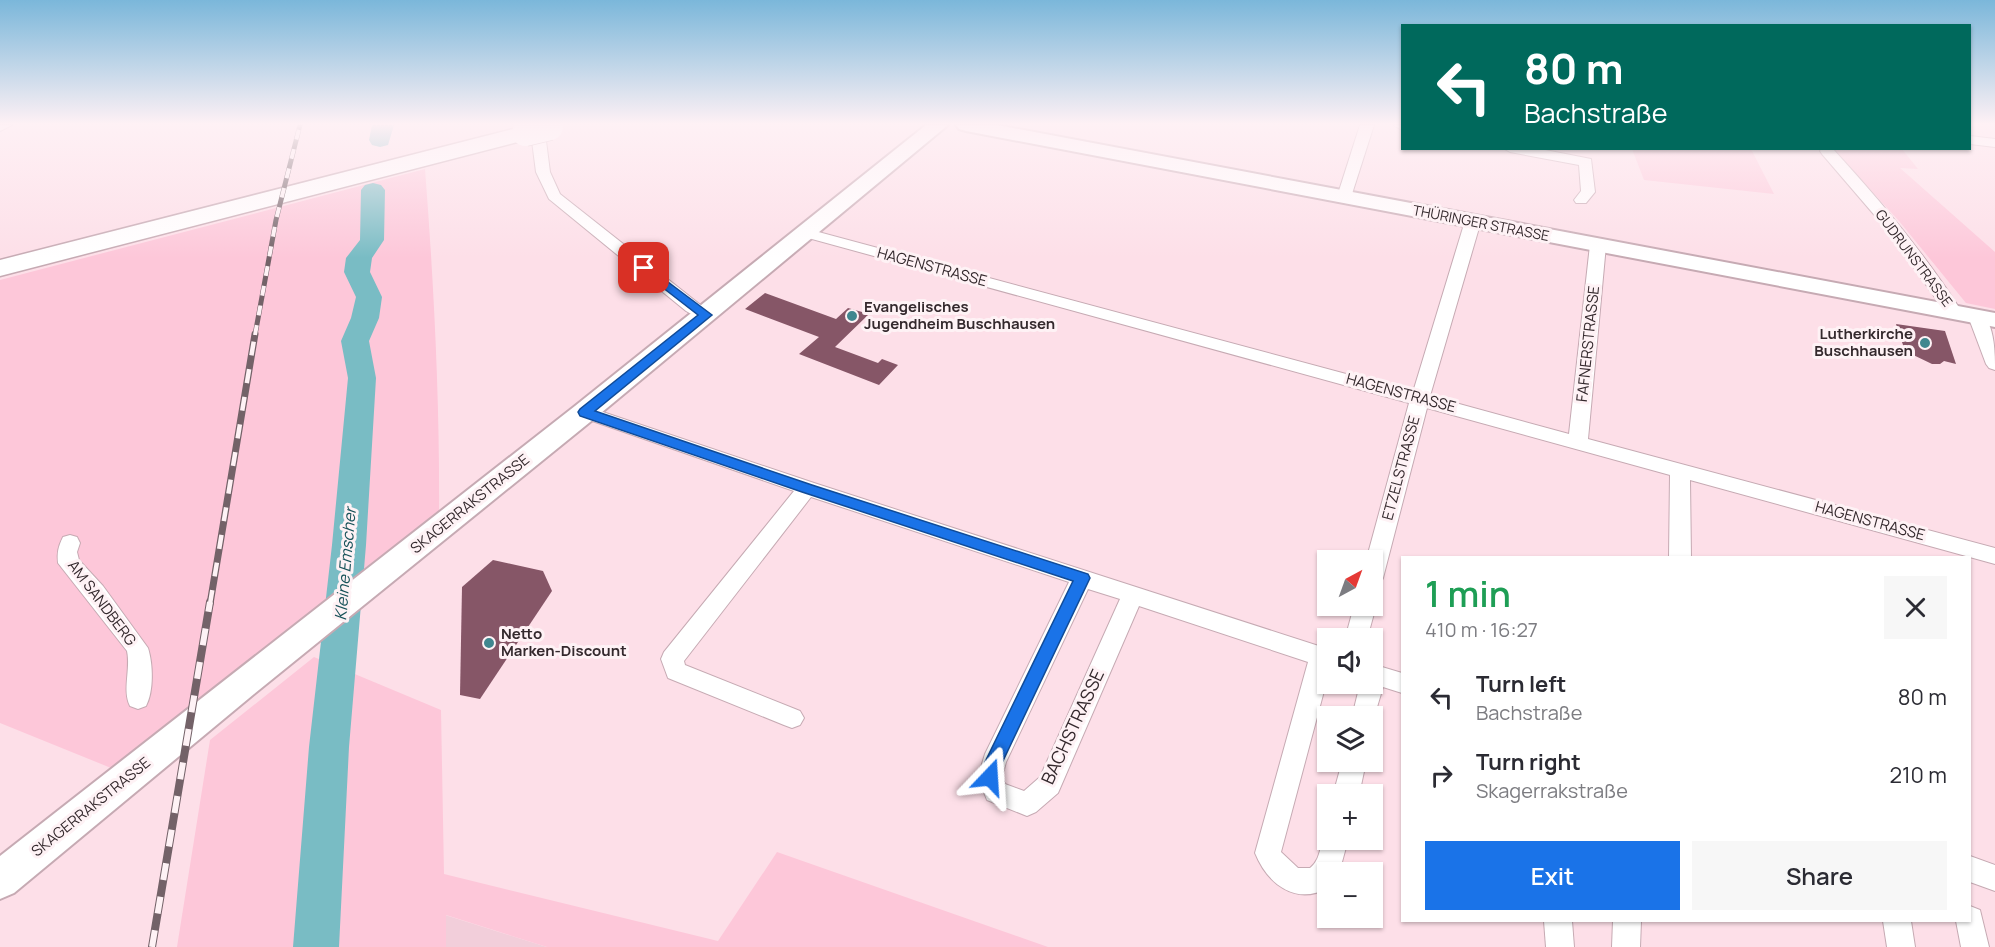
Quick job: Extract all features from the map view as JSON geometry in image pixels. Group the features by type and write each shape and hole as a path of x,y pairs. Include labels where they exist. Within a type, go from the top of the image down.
{"highway":[{"path":"0,251 326,169"},
{"path":"0,268 395,169"}],"street":[{"path":"543,169 554,196 692,307 706,315"},
{"name":"SKAGERRAKSTRASSE","path":"0,880 706,315 731,292 884,169"},
{"name":"THÜRINGER STRASSE","path":"1198,169 1975,316"},
{"path":"1344,197 1353,169"},
{"path":"1581,200 1588,192 1586,169"},
{"name":"GUDRUNSTRASSE","path":"1844,169 1922,264 1975,316 1995,364"},
{"name":"ETZELSTRASSE","path":"1379,550 1420,398 1473,221"},
{"name":"HAGENSTRASSE","path":"806,233 1995,556"},
{"name":"FAFNERSTRASSE","path":"1578,442 1598,245"},
{"path":"585,412 807,488 1317,656"},
{"path":"1680,470 1680,556"},
{"path":"792,718 676,671 672,659 807,488"},
{"name":"AM SANDBERG","path":"70,543 67,552 69,563 95,592 137,648 140,659 138,699"},
{"name":"BACHSTRASSE","path":"1082,578 999,752 990,777 996,792 1026,804 1049,785 1133,594"},
{"path":"1383,680 1401,683"},
{"path":"1317,682 1268,853 1270,862 1282,874 1302,882 1314,881 1323,875 1332,850"},
{"path":"1971,869 1995,878"},
{"path":"1558,922 1560,947"},
{"path":"1626,947 1627,922"},
{"path":"1897,922 1901,947"},
{"path":"1970,922 1975,947"}],"shaded area":[{"path":"425,169 436,345 439,522 121,772 0,723 0,280"},
{"path":"1640,169 1761,169 1774,194 1644,180"},
{"path":"1852,169 1901,169 1995,252 1995,309 1966,303 1899,221"},
{"path":"314,657 441,710 444,874 718,941 777,852 1048,947 547,947 446,915 446,947 177,947 210,740"},
{"path":"445,915 518,938 547,947 446,947"}],"building":[{"path":"765,293 836,319 848,308 869,314 835,347 878,363 882,359 898,365 879,385 799,354 819,337 745,309"},
{"name":"Lutherkirche Buschhausen","path":"1896,324 1945,331 1956,364 1944,361 1940,364 1932,364 1905,351"},
{"name":"Netto Marken-Discount","path":"493,560 543,571 552,591 480,699 460,695 462,587"}],"waterway":[{"name":"Kleine Emscher","path":"316,947 329,747 349,545 362,378 355,341 365,318 369,297 357,272 359,258 372,240 373,190"}],"railway":[{"path":"255,335 276,220 289,169"},
{"path":"210,604 255,334"},
{"path":"152,947 210,602"}],"place":[{"name":"Evangelisches Jugendheim Buschhausen","path":"852,316"},
{"name":"Lutherkirche Buschhausen","path":"1925,343"},
{"name":"Netto Marken-Discount","path":"489,643"}],"route":[{"path":"644,268 692,307 706,315 585,412 1082,578 994,762 990,777"}]}
